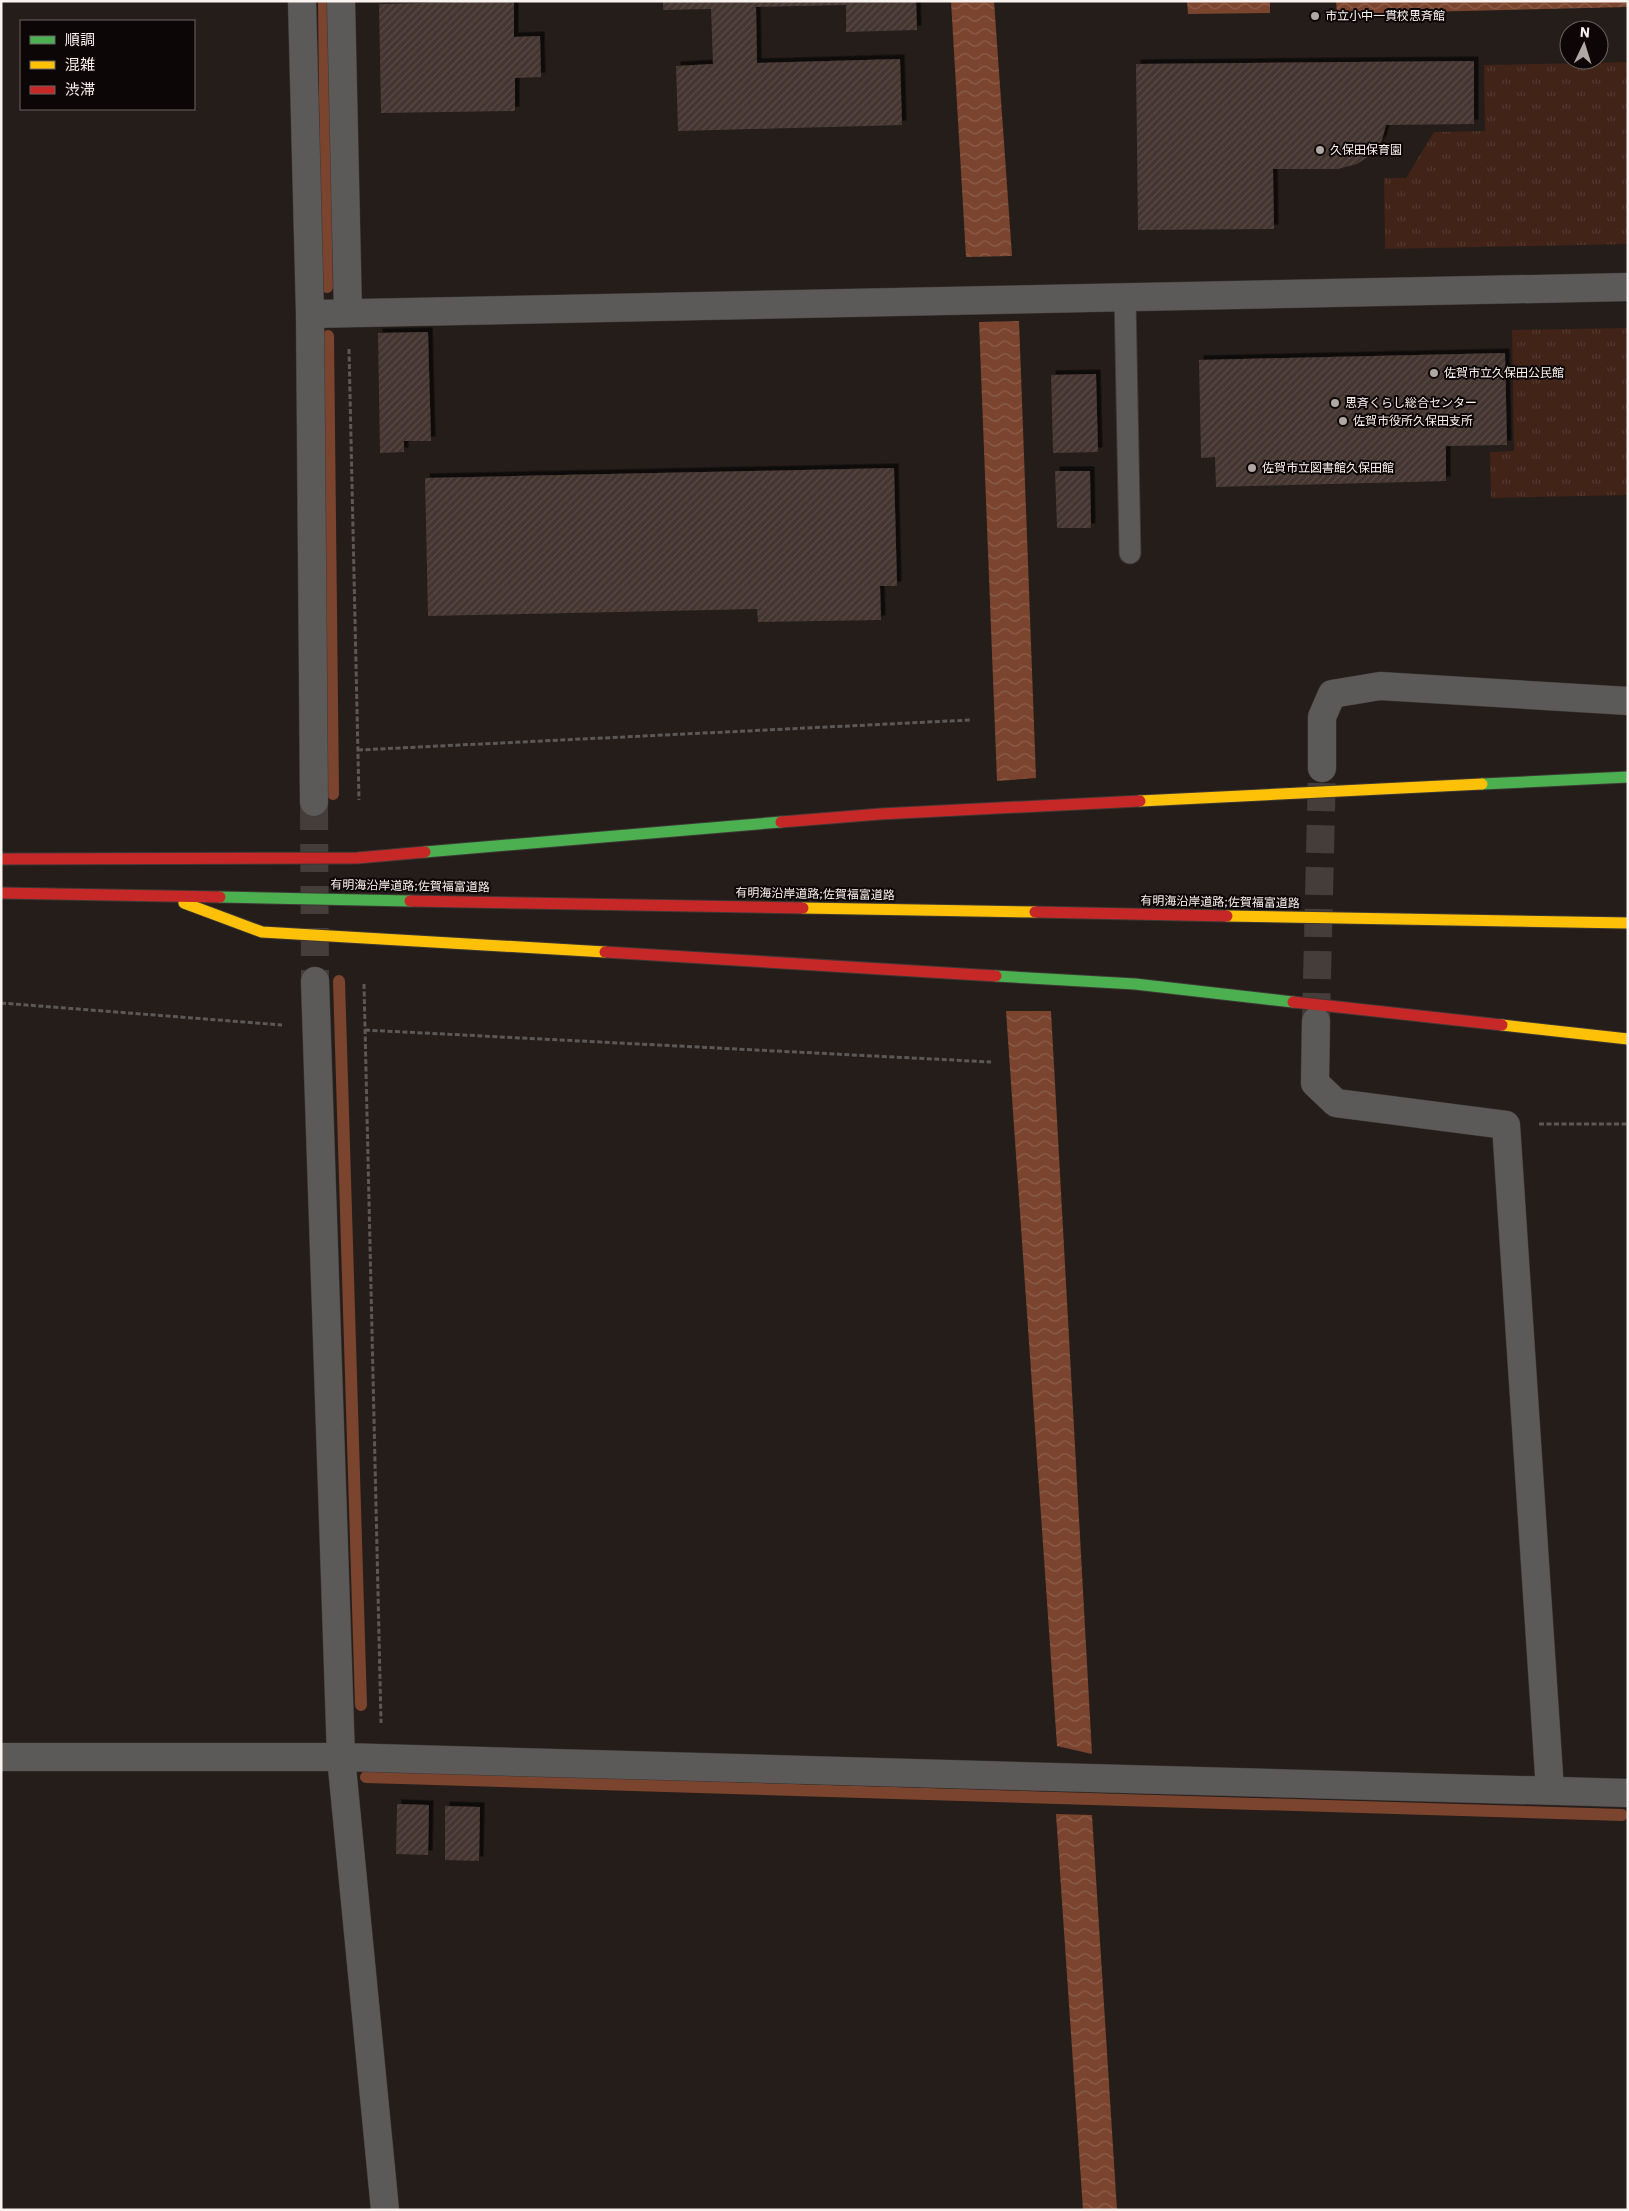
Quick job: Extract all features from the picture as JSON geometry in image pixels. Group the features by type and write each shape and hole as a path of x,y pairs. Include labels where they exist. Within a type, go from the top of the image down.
{"highway":[{"path":"1,859 357,858 880,814 1628,777"},
{"name":"有明海沿岸道路;佐賀福富道路","path":"1,893 1628,923"},
{"path":"165,896 262,932 1135,984 1628,1039"}],"street":[{"path":"302,1 310,314 314,802"},
{"path":"341,1 348,313"},
{"path":"310,314 1628,287"},
{"path":"1322,768 1322,717 1332,694 1380,686 1628,701"},
{"path":"315,981 315,1027 341,1757 385,2210"},
{"path":"1316,1021 1315,1083 1336,1103 1506,1125 1550,1790"},
{"path":"1,1757 341,1757 1628,1792"}],"lane":[{"path":"1125,297 1130,554"}],"path":[{"path":"348,313 359,800"},
{"path":"358,750 970,720"},
{"path":"364,984 382,1758"},
{"path":"1,1004 315,1027"},
{"path":"365,1030 991,1062"},
{"path":"1506,1125 1628,1124"}],"green space":[{"path":"1609,62 1628,62 1628,244 1385,249 1384,178 1406,178 1434,132 1485,131 1484,65 1559,63 1559,70 1609,70"},
{"path":"1628,328 1628,495 1491,498 1490,452 1514,451 1512,330"}],"water":[{"path":"951,1 994,1 1012,256 966,257"},
{"path":"1187,1 1270,1 1270,13 1188,14"},
{"path":"1336,1 1628,1 1628,7 1337,14"},
{"path":"1019,321 1036,778 997,781 979,322"},
{"path":"1006,1011 1051,1011 1092,1754 1057,1746"},
{"path":"1056,1814 1092,1815 1117,2210 1083,2210"}],"building":[{"path":"514,1 514,37 540,36 541,77 515,78 515,111 381,113 379,4"},
{"path":"663,1 916,1 917,30 846,32 846,5 756,7 757,63 900,59 902,125 678,131 676,66 713,64 711,9 663,10"},
{"path":"1474,61 1474,124 1386,125 1382,140 1372,154 1357,164 1338,169 1273,169 1274,229 1138,230 1136,64"},
{"path":"428,332 431,441 404,441 404,452 380,453 378,333"},
{"name":"思斉くらし総合センター","path":"1505,353 1507,445 1446,446 1446,481 1216,487 1215,457 1201,458 1199,360"},
{"path":"1096,374 1098,452 1053,453 1051,375"},
{"path":"894,468 897,586 880,586 881,620 758,622 757,609 428,616 425,478"},
{"path":"1055,471 1090,471 1091,528 1057,528"},
{"path":"397,1804 429,1805 428,1855 396,1854"},
{"path":"445,1806 480,1807 479,1861 445,1860"}],"waterway":[{"path":"324,1 327,287"},
{"path":"328,336 333,794"},
{"path":"339,981 361,1705"},
{"path":"366,1777 1622,1815"}],"tunnel":[{"path":"1316,1021 1322,770"},
{"path":"314,802 315,981"}],"traffic: fast":[{"path":"1482,784 1628,777"},
{"path":"425,852 781,822"},
{"path":"220,897 410,901"},
{"path":"996,976 1135,984 1293,1002"}],"traffic: slow":[{"path":"1140,801 1482,784"},
{"path":"184,903 262,932 605,952"},
{"path":"803,908 1035,912"},
{"path":"1227,916 1628,923"},
{"path":"1502,1025 1628,1039"}],"traffic: jam":[{"path":"781,822 880,814 1140,801"},
{"path":"1,859 357,858 425,852"},
{"path":"1,893 220,897"},
{"path":"410,901 803,908"},
{"path":"1035,912 1227,916"},
{"path":"605,952 996,976"},
{"path":"1293,1002 1502,1025"}],"place":[{"name":"市立小中一貫校思斉館","path":"1315,16"},
{"name":"久保田保育園","path":"1320,150"},
{"name":"佐賀市立久保田公民館","path":"1434,373"},
{"name":"思斉くらし総合センター","path":"1335,403"},
{"name":"佐賀市役所久保田支所","path":"1343,421"},
{"name":"佐賀市立図書館久保田館","path":"1252,468"}]}
